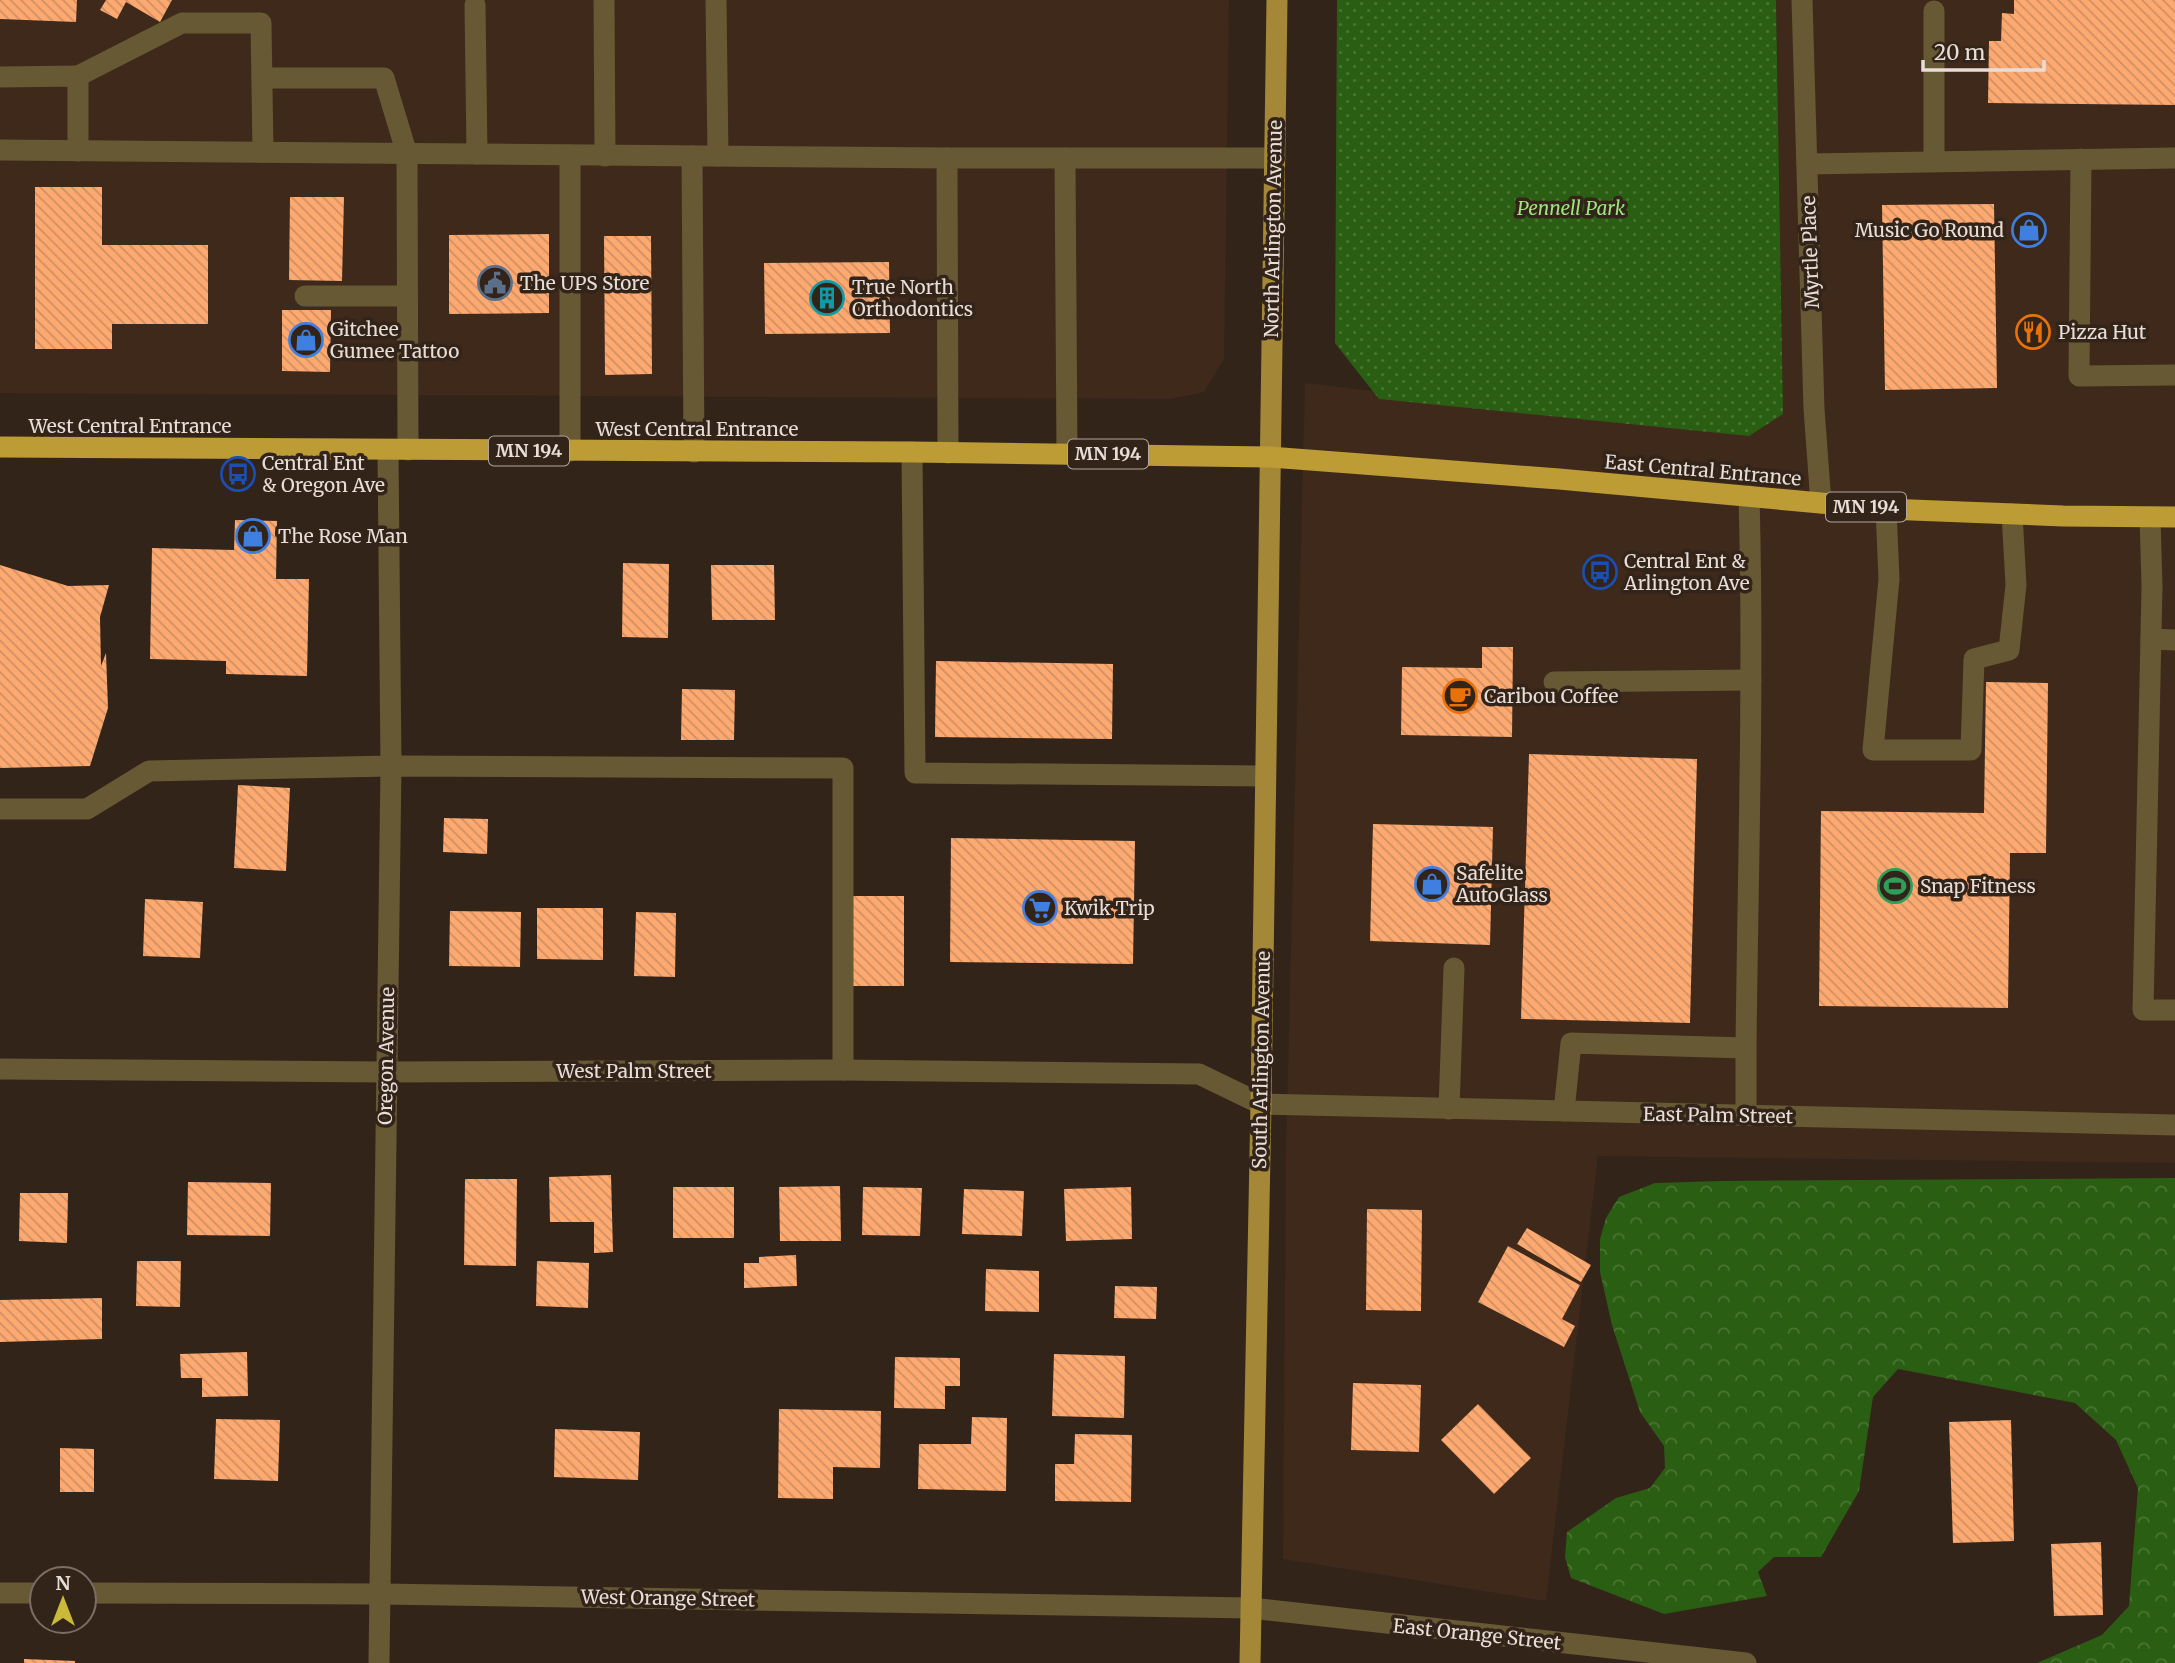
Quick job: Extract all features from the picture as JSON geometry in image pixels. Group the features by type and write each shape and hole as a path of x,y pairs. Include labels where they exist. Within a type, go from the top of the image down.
{"highway":[{"name":"West Central Entrance","path":"0,447 912,452 1269,457"},
{"name":"East Central Entrance","path":"1269,457 1886,509 2175,517"}],"main road":[{"name":"North Arlington Avenue","path":"1269,457 1276,0"},
{"name":"South Arlington Avenue","path":"1250,1663 1261,1104 1269,457"}],"street":[{"path":"604,0 605,156"},
{"path":"716,0 718,156"},
{"name":"Myrtle Place","path":"1802,0 1814,409 1821,503"},
{"path":"475,5 477,155"},
{"path":"1934,10 1934,161"},
{"path":"0,77 78,76 182,23 261,23 263,152"},
{"path":"78,76 78,151"},
{"name":"Oregon Avenue","path":"262,78 384,78 407,154 407,296 398,450 391,766 379,1663"},
{"path":"0,150 947,159 1275,158"},
{"path":"570,155 570,451"},
{"path":"692,156 694,452"},
{"path":"1807,164 2175,158"},
{"path":"947,159 948,453"},
{"path":"1065,159 1067,454"},
{"path":"2081,159 2080,376 2175,375"},
{"path":"305,296 407,296"},
{"path":"912,452 915,773 1264,776"},
{"path":"1746,1115 1751,680 1749,496"},
{"path":"1886,509 1889,579 1872,750 1971,750 1974,659 2009,650 2016,585 2012,514"},
{"path":"2150,517 2151,639 2143,1010 2175,1010"},
{"path":"2151,639 2175,640"},
{"path":"1554,682 1751,680"},
{"path":"0,809 87,809 149,771 391,766 843,768 843,1070"},
{"path":"1449,1109 1454,968"},
{"path":"1564,1111 1570,1043 1746,1048"},
{"name":"West Palm Street","path":"0,1069 386,1072 843,1070 1199,1074 1261,1104"},
{"name":"East Palm Street","path":"1261,1104 2175,1125"},
{"path":"0,1593 28,1593"},
{"name":"West Orange Street","path":"98,1593 381,1594 1251,1608"},
{"name":"East Orange Street","path":"1251,1608 1746,1663"}],"shaded area":[{"path":"0,0 1229,0 1224,359 1204,392 1171,399 0,393"},
{"path":"1776,0 2175,0 2175,1163 1598,1156 1546,1601 1283,1559 1286,1151 1305,383 1749,435 1783,414"}],"green space":[{"name":"Pennell Park","path":"1337,0 1776,0 1783,414 1749,436 1379,399 1335,343"},
{"path":"2175,1178 2175,1663 2037,1663 2102,1635 2129,1606 2138,1488 2116,1440 2075,1403 1898,1369 1873,1397 1859,1491 1821,1557 1774,1557 1758,1572 1767,1596 1664,1614 1571,1578 1565,1557 1567,1532 1616,1498 1650,1488 1665,1468 1664,1446 1640,1412 1612,1325 1600,1272 1600,1239 1606,1218 1619,1197 1655,1183"}],"building":[{"path":"0,0 77,0 76,22 0,19"},
{"path":"106,0 172,0 160,22 126,2 117,19 100,10"},
{"path":"2014,0 2175,0 2175,105 1988,103 1989,41 2001,41 2002,13 2014,14"},
{"path":"35,187 102,187 102,245 208,245 208,324 112,324 112,349 35,349"},
{"path":"290,197 344,197 342,281 289,280"},
{"path":"1994,204 1997,388 1885,390 1882,205"},
{"path":"549,234 549,313 449,314 449,235"},
{"path":"604,236 651,236 652,374 605,375"},
{"name":"True North Orthodontics","path":"889,262 890,333 765,334 764,263"},
{"path":"282,310 331,310 330,372 282,371"},
{"path":"235,520 277,521 276,579 309,579 307,676 226,674 226,661 150,659 152,548 234,550"},
{"path":"623,563 669,564 668,638 622,637"},
{"path":"0,565 68,586 109,585 100,617 101,666 106,653 108,708 90,766 0,768"},
{"path":"711,565 774,565 775,620 712,620"},
{"path":"1482,647 1513,647 1512,737 1401,735 1402,667 1482,668"},
{"path":"936,661 1113,664 1112,739 935,737"},
{"path":"1986,682 2048,683 2046,853 2010,853 2008,1008 1819,1006 1821,811 1984,813"},
{"path":"682,689 735,690 734,740 681,740"},
{"path":"1529,754 1697,759 1690,1023 1521,1019"},
{"path":"238,785 290,788 286,871 234,868"},
{"path":"444,818 488,819 487,854 443,852"},
{"name":"Safelite AutoGlass","path":"1373,824 1493,827 1490,945 1370,941"},
{"path":"951,838 1135,841 1133,964 950,962"},
{"path":"842,896 904,896 904,986 842,986"},
{"path":"145,899 203,902 200,958 143,956"},
{"path":"537,908 603,908 603,960 537,959"},
{"path":"450,911 521,912 520,967 449,966"},
{"path":"636,912 676,913 675,977 634,976"},
{"path":"611,1175 613,1252 594,1253 594,1222 550,1222 549,1177"},
{"path":"465,1179 517,1179 516,1266 464,1265"},
{"path":"188,1182 271,1183 270,1236 187,1235"},
{"path":"840,1186 841,1241 780,1241 779,1187"},
{"path":"673,1187 734,1187 734,1238 673,1238"},
{"path":"863,1187 922,1188 920,1236 862,1235"},
{"path":"1131,1187 1132,1239 1066,1241 1064,1189"},
{"path":"964,1189 1024,1191 1022,1236 962,1234"},
{"path":"20,1193 68,1193 67,1243 19,1241"},
{"path":"1367,1209 1422,1210 1421,1311 1366,1310"},
{"path":"1527,1228 1591,1265 1581,1282 1517,1244"},
{"path":"1508,1246 1580,1285 1562,1319 1575,1326 1564,1347 1478,1302"},
{"path":"796,1255 797,1286 744,1288 744,1263 759,1263 759,1257"},
{"path":"137,1261 181,1261 180,1307 136,1306"},
{"path":"537,1261 589,1263 588,1308 536,1306"},
{"path":"986,1269 1039,1271 1039,1312 985,1311"},
{"path":"1115,1286 1157,1287 1156,1319 1114,1318"},
{"path":"102,1298 102,1339 0,1342 0,1300"},
{"path":"247,1352 248,1396 202,1397 202,1378 181,1378 180,1354"},
{"path":"1054,1354 1125,1356 1124,1418 1052,1416"},
{"path":"895,1357 960,1358 960,1386 945,1386 945,1409 894,1408"},
{"path":"1353,1383 1421,1385 1419,1452 1351,1450"},
{"path":"1478,1404 1531,1458 1494,1494 1441,1440"},
{"path":"779,1409 881,1411 880,1468 833,1467 833,1499 778,1498"},
{"path":"972,1417 1007,1418 1006,1491 918,1489 919,1444 971,1444"},
{"path":"216,1419 280,1420 278,1481 214,1479"},
{"path":"2011,1420 2014,1541 1953,1543 1949,1422"},
{"path":"555,1429 640,1432 638,1480 554,1477"},
{"path":"1075,1434 1132,1435 1131,1502 1055,1501 1055,1464 1074,1464"},
{"path":"60,1448 94,1449 94,1492 60,1492"},
{"path":"2101,1542 2103,1615 2054,1616 2051,1544"},
{"path":"24,1659 75,1661 75,1663 24,1663"}],"place":[{"name":"Music Go Round","path":"2029,230"},
{"name":"The UPS Store","path":"495,283"},
{"name":"True North Orthodontics","path":"827,298"},
{"name":"Pizza Hut","path":"2033,332"},
{"name":"Gitchee Gumee Tattoo","path":"306,340"},
{"name":"Central Ent & Oregon Ave","path":"238,474"},
{"name":"The Rose Man","path":"253,536"},
{"name":"Central Ent & Arlington Ave","path":"1600,572"},
{"name":"Caribou Coffee","path":"1460,696"},
{"name":"Safelite AutoGlass","path":"1432,884"},
{"name":"Snap Fitness","path":"1895,886"},
{"name":"Kwik Trip","path":"1040,908"}]}
